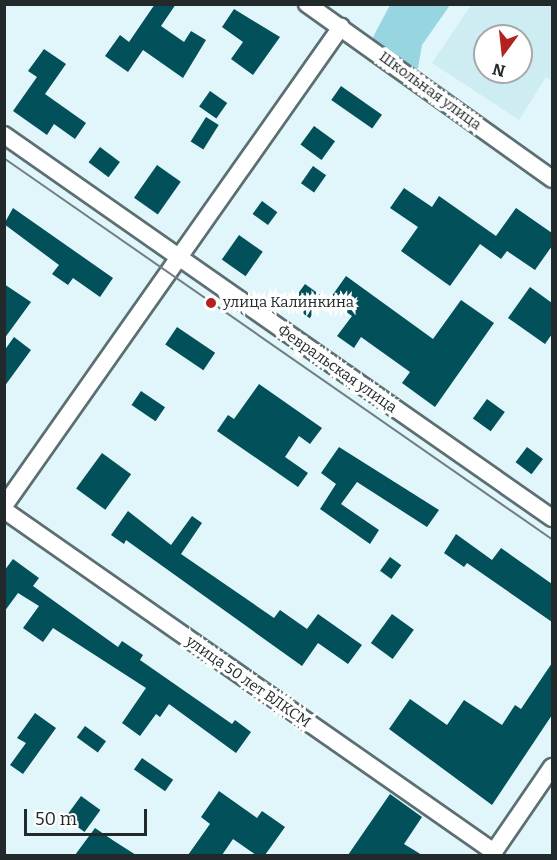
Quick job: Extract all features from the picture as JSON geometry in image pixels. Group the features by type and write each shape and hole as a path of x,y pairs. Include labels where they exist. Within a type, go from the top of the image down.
{"street":[{"name":"Школьная улица","path":"308,4 552,179"},
{"path":"4,508 341,27"},
{"name":"Февральская улица","path":"4,135 179,260 552,518"},
{"name":"улица 50 лет ВЛКСМ","path":"4,508 493,854"},
{"path":"493,854 552,767"}],"shaded area":[{"path":"390,5 450,5 422,45 418,68 412,72 378,46 373,37"},
{"path":"471,5 552,5 552,81 546,77 519,120 432,63"}],"building":[{"path":"155,4 176,4 161,26 184,42 191,31 206,40 183,78 143,50 128,72 105,56 120,35 129,42"},
{"path":"234,9 280,37 253,75 231,59 243,42 222,27"},
{"path":"44,49 66,64 45,94 86,123 75,139 54,124 47,135 13,111 37,77 28,71"},
{"path":"341,86 382,115 372,129 331,100"},
{"path":"210,91 227,103 216,119 199,107"},
{"path":"206,117 219,125 203,150 191,142"},
{"path":"314,126 335,141 322,160 300,145"},
{"path":"100,147 120,162 109,177 89,162"},
{"path":"157,165 181,182 158,214 134,198"},
{"path":"313,166 326,175 314,192 301,183"},
{"path":"404,188 432,207 439,196 496,236 516,208 552,233 552,246 535,270 507,251 501,259 480,244 450,286 401,251 418,227 390,208"},
{"path":"262,201 277,212 268,225 253,214"},
{"path":"13,208 113,278 100,297 73,278 68,285 52,274 59,265 4,224"},
{"path":"239,235 263,252 246,276 222,260"},
{"path":"346,276 433,339 461,300 494,323 435,407 402,383 410,372 361,337 354,348 337,336 352,316 329,300"},
{"path":"4,284 31,302 4,339"},
{"path":"305,284 324,298 310,318 290,304"},
{"path":"530,287 552,303 552,334 545,344 508,318"},
{"path":"177,327 215,353 203,370 165,344"},
{"path":"14,337 31,350 4,387 4,351"},
{"path":"259,384 322,428 310,444 299,436 285,457 308,473 298,487 217,431 228,415 234,419"},
{"path":"141,391 165,407 156,421 131,405"},
{"path":"487,399 505,412 491,431 473,418"},
{"path":"339,447 439,510 427,527 357,482 341,504 379,530 370,544 320,509 336,484 321,473"},
{"path":"527,447 543,459 532,474 516,462"},
{"path":"102,453 131,474 105,510 76,489"},
{"path":"128,511 171,545 192,516 202,523 181,554 274,618 280,610 307,629 318,614 362,645 348,664 318,643 302,666 126,540 124,544 111,535"},
{"path":"456,534 492,560 501,548 552,584 552,622 467,563 464,567 444,553"},
{"path":"390,557 401,565 391,579 380,571"},
{"path":"13,559 39,578 33,586 118,647 122,641 143,655 140,660 232,724 235,720 251,732 236,753 169,704 160,717 156,714 140,736 122,723 146,688 53,628 43,642 23,628 39,606 18,593 4,612 4,571"},
{"path":"392,614 414,630 393,659 371,643"},
{"path":"552,663 552,715 492,805 389,729 410,699 447,725 464,700 502,725 515,705 521,709"},
{"path":"35,713 56,728 23,774 10,765 26,743 17,738"},
{"path":"85,726 106,741 98,753 77,737"},
{"path":"142,758 173,780 165,791 134,769"},
{"path":"219,791 257,818 262,811 285,827 265,855 256,855 233,839 222,855 188,855 210,824 201,817"},
{"path":"390,794 422,817 404,844 422,855 348,855"},
{"path":"81,796 100,810 85,832 65,818"},
{"path":"95,828 114,841 136,855 75,855"}],"tram line":[{"path":"4,158 552,539"}],"place":[{"name":"улица Калинкина","path":"211,303"}]}
